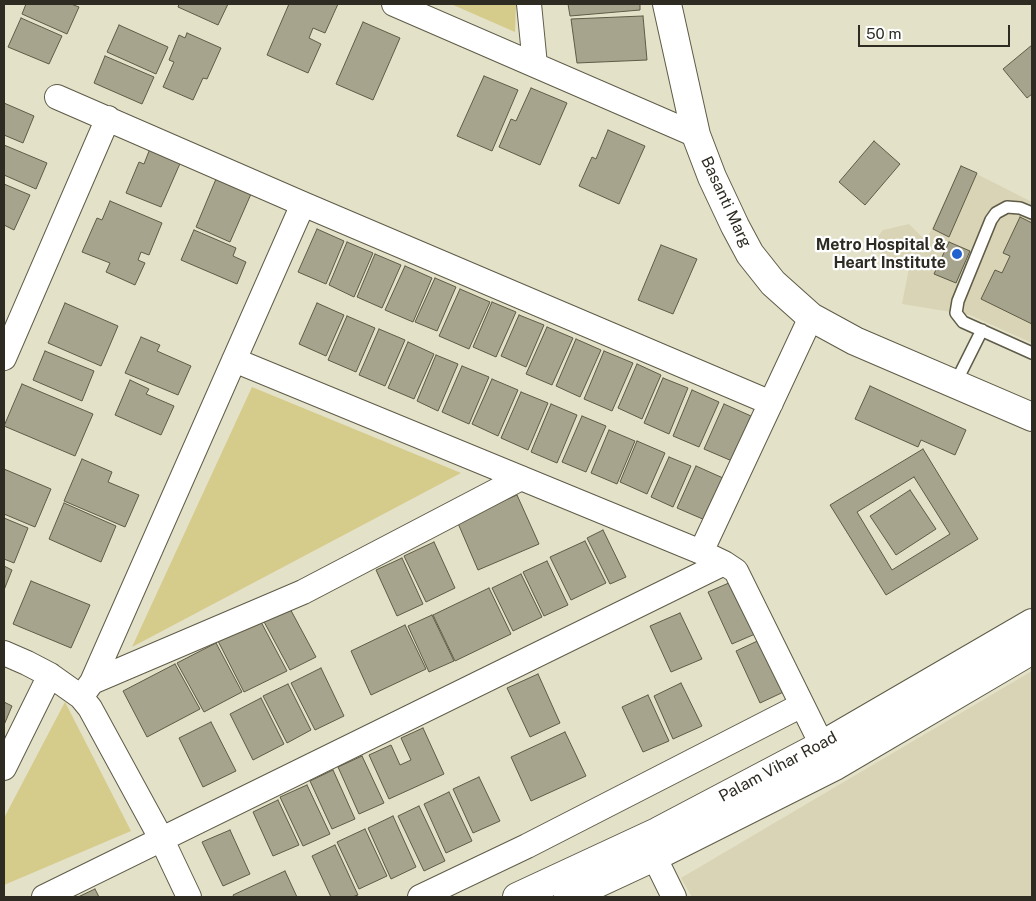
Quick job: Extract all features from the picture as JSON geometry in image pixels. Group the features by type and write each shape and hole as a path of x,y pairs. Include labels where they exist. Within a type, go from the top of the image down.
{"street":[{"path":"394,4 696,135"},
{"path":"529,4 535,65"},
{"name":"Basanti Marg","path":"667,4 696,135 712,177 731,218 750,254 773,283 811,317 855,341 1032,417"},
{"path":"57,97 771,403"},
{"path":"4,358 108,118"},
{"path":"189,897 162,840 90,708 87,690 303,204"},
{"path":"701,552 811,317"},
{"path":"234,360 701,552 736,570 822,744"},
{"path":"4,653 87,690 303,592 521,478"},
{"path":"44,897 724,563"},
{"name":"Palam Vihar Road","path":"568,897 822,744 1032,623"},
{"name":"Palam Vihar Road","path":"517,897 649,847 835,766 1032,650"},
{"path":"4,768 50,675"},
{"path":"420,897 526,846 802,705"},
{"path":"649,847 674,897"}],"lane":[{"path":"1032,213 1020,208 1007,207 996,213 991,220 958,301 956,313 963,322 1032,353"},
{"path":"955,384 982,330"}],"shaded area":[{"path":"451,4 516,4 515,32"},
{"name":"Metro Hospital & Heart Institute","path":"961,166 1032,202 1032,343 970,315 902,304 909,268 890,265 872,244 883,230 909,224 926,241"},
{"path":"252,387 461,473 132,647"},
{"path":"1032,671 1032,897 692,897 681,878"},
{"path":"65,702 131,831 4,885 4,818"}],"building":[{"path":"26,4 71,4 79,7 67,34 22,14"},
{"path":"179,4 228,4 218,25 178,7"},
{"path":"289,4 338,4 325,33 313,28 309,38 321,44 308,73 267,55"},
{"path":"568,4 640,4 640,10 570,16"},
{"path":"643,16 647,60 577,63 571,19"},
{"path":"21,18 62,36 49,64 8,47"},
{"path":"363,22 400,38 373,100 336,84"},
{"path":"119,25 168,47 156,74 107,52"},
{"path":"187,33 221,48 207,79 203,78 193,100 163,87 174,62 169,60 179,35 185,38"},
{"path":"1032,45 1032,94 1027,98 1003,69"},
{"path":"105,56 154,77 142,104 94,83"},
{"path":"484,76 518,90 492,151 457,136"},
{"path":"531,88 567,103 540,165 499,147 511,119 516,121"},
{"path":"4,103 34,116 23,143 4,135"},
{"path":"608,130 645,146 619,204 579,186 592,157 596,159"},
{"path":"874,141 900,164 865,205 839,182"},
{"path":"4,145 47,163 36,189 4,175"},
{"path":"151,146 182,159 161,207 126,193 139,162 144,164"},
{"path":"961,166 977,173 949,237 933,229"},
{"path":"216,179 251,194 230,242 196,227"},
{"path":"4,184 30,195 14,230 4,225"},
{"path":"110,201 162,223 149,255 141,252 138,260 145,263 135,285 106,272 110,263 82,252 97,218 102,220"},
{"path":"1020,217 1032,223 1032,324 981,299 995,270 1002,273 1010,256 1003,253"},
{"path":"317,229 344,241 326,284 298,272"},
{"path":"194,230 236,248 233,256 246,262 237,284 181,260"},
{"path":"347,242 373,253 354,297 329,285"},
{"path":"949,242 970,251 956,283 934,274"},
{"path":"661,245 697,259 673,314 638,300"},
{"path":"375,254 401,265 382,308 357,297"},
{"path":"405,266 432,278 413,322 385,310"},
{"path":"435,278 456,287 437,331 415,322"},
{"path":"460,289 490,302 469,349 439,336"},
{"path":"492,302 516,312 496,357 473,347"},
{"path":"65,303 118,326 101,366 48,343"},
{"path":"317,303 344,315 326,356 299,344"},
{"path":"519,315 544,325 526,367 501,356"},
{"path":"347,316 375,328 356,372 328,360"},
{"path":"547,327 573,338 552,385 526,374"},
{"path":"379,329 405,340 385,386 359,375"},
{"path":"141,337 160,345 157,351 191,366 178,395 125,373"},
{"path":"576,339 601,350 580,397 556,386"},
{"path":"408,342 434,354 414,399 388,388"},
{"path":"45,351 94,371 82,401 33,380"},
{"path":"604,351 633,363 612,411 584,399"},
{"path":"436,355 458,364 438,411 417,401"},
{"path":"637,364 661,375 642,419 618,408"},
{"path":"462,366 489,377 469,424 442,412"},
{"path":"663,378 688,388 669,434 644,423"},
{"path":"492,379 518,390 498,436 472,424"},
{"path":"130,380 149,389 146,394 174,406 161,435 115,415"},
{"path":"22,384 93,414 75,456 4,426"},
{"path":"870,386 966,430 955,455 921,440 918,447 855,419"},
{"path":"692,390 719,402 699,447 673,436"},
{"path":"521,392 548,403 528,450 501,438"},
{"path":"551,404 577,415 557,463 531,452"},
{"path":"724,404 751,416 732,461 704,449"},
{"path":"582,416 606,426 586,472 562,462"},
{"path":"609,430 635,441 617,484 591,473"},
{"path":"637,441 665,453 647,494 620,482"},
{"path":"923,449 978,539 886,595 830,505","holes":["914,477 950,534 892,570 857,512"]},
{"path":"669,457 691,466 673,507 651,497"},
{"path":"82,459 112,472 108,482 139,495 125,527 64,501"},
{"path":"696,466 723,478 705,520 677,508"},
{"path":"4,469 51,489 35,527 4,514"},
{"path":"910,490 936,529 896,555 870,516"},
{"path":"517,495 539,544 478,570 457,521"},
{"path":"64,503 116,526 101,562 49,539"},
{"path":"4,518 28,528 14,563 4,559"},
{"path":"603,530 626,577 610,584 587,538"},
{"path":"585,541 606,583 571,600 550,557"},
{"path":"434,542 455,588 426,602 404,556"},
{"path":"402,558 423,604 397,616 376,570"},
{"path":"547,561 568,605 544,616 523,572"},
{"path":"4,566 12,570 4,590"},
{"path":"521,574 542,617 513,631 492,588"},
{"path":"738,579 762,631 732,644 708,592"},
{"path":"31,581 90,605 71,648 13,624"},
{"path":"489,588 511,634 455,661 433,615"},
{"path":"288,605 316,657 290,670 262,618"},
{"path":"680,613 702,659 671,672 650,626"},
{"path":"432,615 454,661 429,672 408,626"},
{"path":"260,620 287,671 244,692 218,641"},
{"path":"405,625 426,669 371,695 351,651"},
{"path":"766,637 790,689 760,703 736,651"},
{"path":"216,643 242,692 204,712 177,663"},
{"path":"175,664 200,709 147,737 123,691"},
{"path":"321,668 344,716 315,730 291,683"},
{"path":"538,674 560,723 530,737 507,688"},
{"path":"681,683 702,726 673,739 654,696"},
{"path":"288,684 311,730 287,743 263,696"},
{"path":"648,695 669,741 643,752 622,707"},
{"path":"261,698 284,744 253,760 230,714"},
{"path":"4,702 12,706 4,725"},
{"path":"211,722 236,771 203,787 179,738"},
{"path":"423,728 444,774 389,799 369,755 391,745 400,765 411,760 401,738"},
{"path":"565,732 586,776 531,801 511,757"},
{"path":"362,756 384,803 359,814 338,767"},
{"path":"333,770 355,819 332,829 310,781"},
{"path":"479,777 500,821 473,833 453,789"},
{"path":"307,785 330,834 303,846 280,797"},
{"path":"449,792 472,841 446,853 424,804"},
{"path":"278,800 299,845 273,856 253,812"},
{"path":"419,806 445,861 424,871 398,816"},
{"path":"393,816 416,867 391,879 368,828"},
{"path":"365,829 387,876 359,889 337,842"},
{"path":"230,830 250,874 223,886 202,842"},
{"path":"335,845 358,895 352,897 331,897 312,856"},
{"path":"285,871 297,897 234,897 233,895"},
{"path":"95,889 99,897 78,897"}],"place":[{"name":"Metro Hospital & Heart Institute","path":"957,254"}]}
